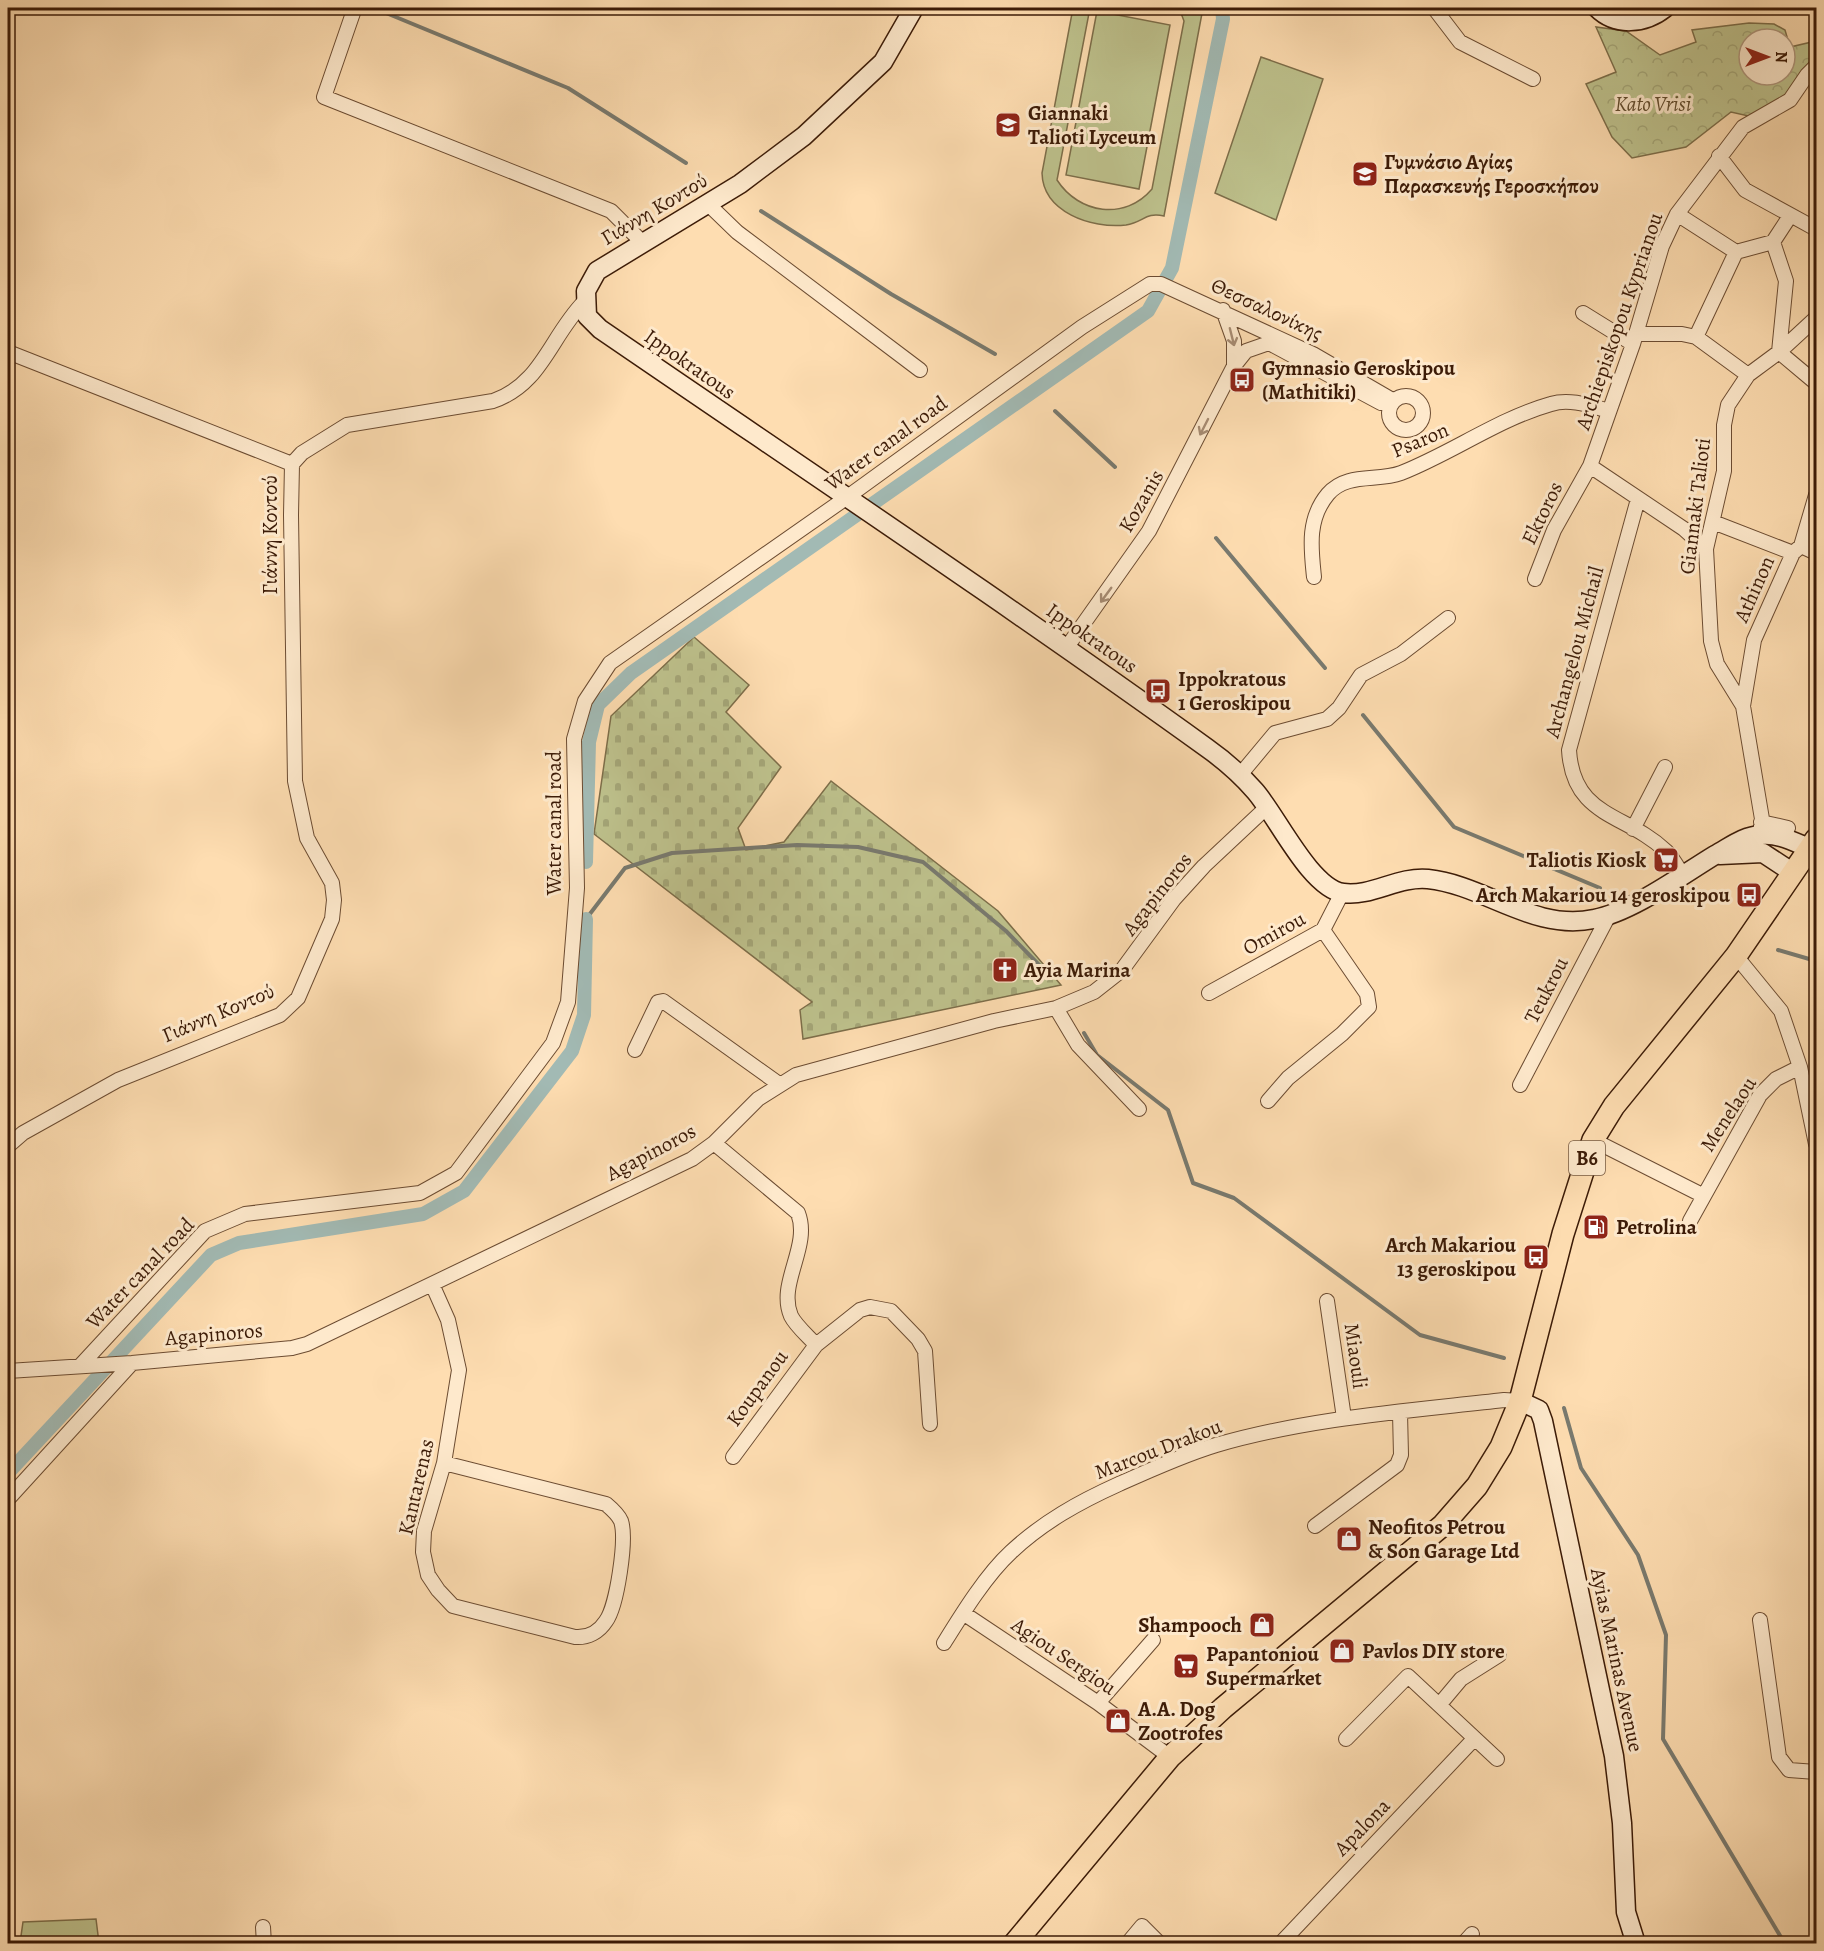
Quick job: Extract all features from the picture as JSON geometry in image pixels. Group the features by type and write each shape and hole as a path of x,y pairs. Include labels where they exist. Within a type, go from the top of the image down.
{"main road":[{"name":"B6","path":"1014,1944 1170,1756 1216,1714 1443,1525 1490,1467 1520,1401 1563,1234 1593,1140 1614,1106 1736,956 1813,844"}],"street":[{"name":"Γιάννη Κοντού","path":"8,1146 23,1133 118,1080 280,1014 289,1008 298,998 332,920 332,883 307,838 295,781 292,464 302,453 347,425 493,401 508,396 528,382 563,326 584,302 586,291 597,271 740,184 804,136 883,62 914,8"},
{"path":"1434,8 1460,42 1533,79"},
{"path":"1597,8 1607,16 1631,21 1652,17 1665,8"},
{"path":"353,13 324,97 611,212 642,242"},
{"name":"Archiepiskopou Kyprianou","path":"1590,466 1635,339 1662,246 1677,214 1743,127 1790,100 1816,66"},
{"path":"1719,156 1745,190 1816,230"},
{"path":"707,203 737,232 920,370"},
{"path":"1677,214 1736,252 1773,242 1790,216"},
{"path":"1773,242 1785,270 1786,280 1779,352 1816,383"},
{"path":"1696,337 1736,252"},
{"name":"Θεσσαλονίκης","path":"1152,284 1180,292 1223,310 1313,354 1391,404 1269,343"},
{"name":"Water canal road","path":"86,1366 205,1231 245,1214 420,1193 456,1173 553,1043 568,1002 577,888 574,739 585,701 610,663 850,501 1082,327 1152,284"},
{"name":"Ippokratous","path":"584,302 587,316 600,329 1067,647 1222,759 1240,775 1267,807 1323,882 1342,892"},
{"path":"1223,310 1234,341 1234,366"},
{"path":"1583,313 1635,339 1682,334 1696,337 1748,375"},
{"name":"Giannaki Talioti","path":"1761,828 1743,706 1717,664 1711,641 1706,549 1724,471 1728,405 1748,375 1779,352 1816,318"},
{"name":"Kozanis","path":"1067,647 1149,531 1234,366 1246,351 1269,343"},
{"path":"8,352 292,464"},
{"name":"Psaron","path":"1314,577 1311,543 1313,520 1329,493 1354,479 1398,474 1449,453 1503,423 1551,404 1575,402 1610,411"},
{"path":"1590,466 1684,529 1706,549"},
{"name":"Ektoros","path":"1535,579 1554,530 1590,466"},
{"name":"Athinon","path":"1743,706 1754,640 1797,550 1816,495"},
{"name":"Archangelou Michail","path":"1638,499 1569,750 1570,765 1580,791 1601,810 1665,851 1682,874"},
{"path":"1713,522 1797,550 1816,553"},
{"path":"1240,775 1275,733 1327,718 1339,708 1361,675 1401,654 1448,618"},
{"path":"1633,829 1665,767"},
{"name":"Agapinoros","path":"8,1371 126,1364 292,1348 307,1344 692,1159 714,1143 758,1099 796,1075 994,1021 1056,1008 1094,992 1122,970 1174,899 1204,866 1267,807"},
{"path":"1342,892 1356,893 1402,879 1425,879 1443,882 1528,914 1555,921 1594,920 1646,897 1761,828 1788,828"},
{"path":"1761,828 1780,837 1813,844"},
{"path":"1715,856 1763,854 1792,872"},
{"name":"Omirou","path":"1209,993 1323,930 1342,892"},
{"name":"Teukrou","path":"1521,1085 1609,915"},
{"path":"1268,1101 1288,1078 1350,1028 1370,1007 1367,994 1323,930"},
{"path":"1736,956 1780,1011 1800,1067 1816,1144"},
{"path":"634,1050 658,1002 663,1001 779,1084"},
{"path":"1056,1008 1078,1045 1139,1109"},
{"name":"Menelaou","path":"1690,1221 1702,1195 1760,1095 1776,1079 1800,1067"},
{"path":"1593,1140 1702,1195"},
{"name":"Koupanou","path":"714,1143 798,1214 802,1223 802,1239 791,1283 789,1305 792,1317 816,1345"},
{"name":"Kantarenas","path":"432,1284 448,1320 459,1370 444,1463 424,1531 423,1552 428,1575 453,1606 575,1637 590,1635 599,1629 611,1611 624,1539 620,1518 614,1510 606,1504 444,1463"},
{"name":"Miaouli","path":"1327,1301 1344,1418"},
{"name":"Koupanou","path":"733,1457 816,1345 861,1310 876,1307 891,1311 918,1339 925,1351 930,1424"},
{"path":"8,1499 126,1364"},
{"name":"Marcou Drakou","path":"944,1643 963,1613 1010,1553 1044,1524 1075,1504 1144,1472 1216,1445 1344,1418 1504,1400 1520,1401"},
{"name":"Ayias Marinas Avenue","path":"1520,1401 1539,1410 1544,1421 1595,1658 1618,1778 1626,1912 1636,1944"},
{"path":"1315,1526 1397,1465 1401,1455 1400,1413"},
{"name":"Agiou Sergiou","path":"963,1613 1098,1703 1170,1756"},
{"path":"1760,1620 1779,1757 1789,1770 1816,1772"},
{"path":"1098,1703 1153,1640"},
{"path":"1440,1704 1461,1679 1499,1655"},
{"path":"1346,1738 1408,1676 1497,1759"},
{"name":"Apalona","path":"1280,1944 1474,1739"},
{"path":"1127,1944 1142,1926 1160,1944"},
{"path":"262,1927 264,1944"}],"green space":[{"path":"1073,8 1090,8 1057,180 1077,200 1103,209 1116,209 1129,206 1152,189 1184,21 1179,8 1203,8 1164,216 1153,215 1132,224 1112,226 1084,221 1060,208 1044,187 1042,173"},
{"path":"1097,11 1170,25 1139,189 1066,175"},
{"name":"Kato Vrisi","path":"1749,23 1774,24 1780,27 1737,27 1737,87 1795,87 1792,93 1753,117 1731,112 1686,147 1632,158 1612,137 1586,84 1616,72 1596,27 1626,31 1660,55 1696,42 1692,30"},
{"name":"Kato Vrisi","path":"1816,41 1816,58 1797,84 1797,45"},
{"path":"1261,57 1323,79 1276,220 1215,193"},
{"path":"694,637 749,685 726,712 781,767 738,828 746,850 784,842 831,781 998,911 1061,985 803,1039 800,1010 812,1002 594,834 611,716"},
{"path":"96,1919 99,1943 20,1943 23,1922"}],"waterway":[{"path":"374,8 568,88 686,163"},
{"path":"586,862 589,742 598,705 631,673 1148,311 1172,268 1223,19 1222,8"},
{"path":"761,211 891,294 995,354"},
{"path":"1055,411 1115,467"},
{"path":"1216,538 1325,668"},
{"path":"1363,715 1454,827 1600,888"},
{"path":"586,919 625,868 672,853 797,845 858,847 923,862 1006,931 1046,972"},
{"path":"8,1473 211,1255 239,1243 423,1214 464,1191 572,1051 584,1015 586,919"},
{"path":"1778,950 1816,961"},
{"path":"1084,1033 1097,1055 1168,1110 1193,1183 1234,1198 1420,1335 1504,1358"},
{"path":"1564,1408 1581,1468 1638,1555 1666,1635 1663,1739 1785,1944"}],"place":[{"name":"Giannaki Talioti Lyceum","path":"1008,125"},
{"name":"Γυμνάσιο Αγίας Παρασκευής Γεροσκήπου","path":"1365,174"},
{"name":"Gymnasio Geroskipou (Mathitiki)","path":"1242,380"},
{"name":"Ippokratous 1 Geroskipou","path":"1158,691"},
{"name":"Taliotis Kiosk","path":"1666,860"},
{"name":"Arch Makariou 14 geroskipou","path":"1749,895"},
{"name":"Ayia Marina","path":"1005,970"},
{"name":"Petrolina","path":"1596,1227"},
{"name":"Arch Makariou 13 geroskipou","path":"1536,1257"},
{"name":"Neofitos Petrou & Son Garage Ltd","path":"1349,1539"},
{"name":"Shampooch","path":"1262,1625"},
{"name":"Pavlos DIY store","path":"1342,1651"},
{"name":"Papantoniou Supermarket","path":"1186,1666"},
{"name":"A.A. Dog Zootrofes","path":"1118,1721"}]}
